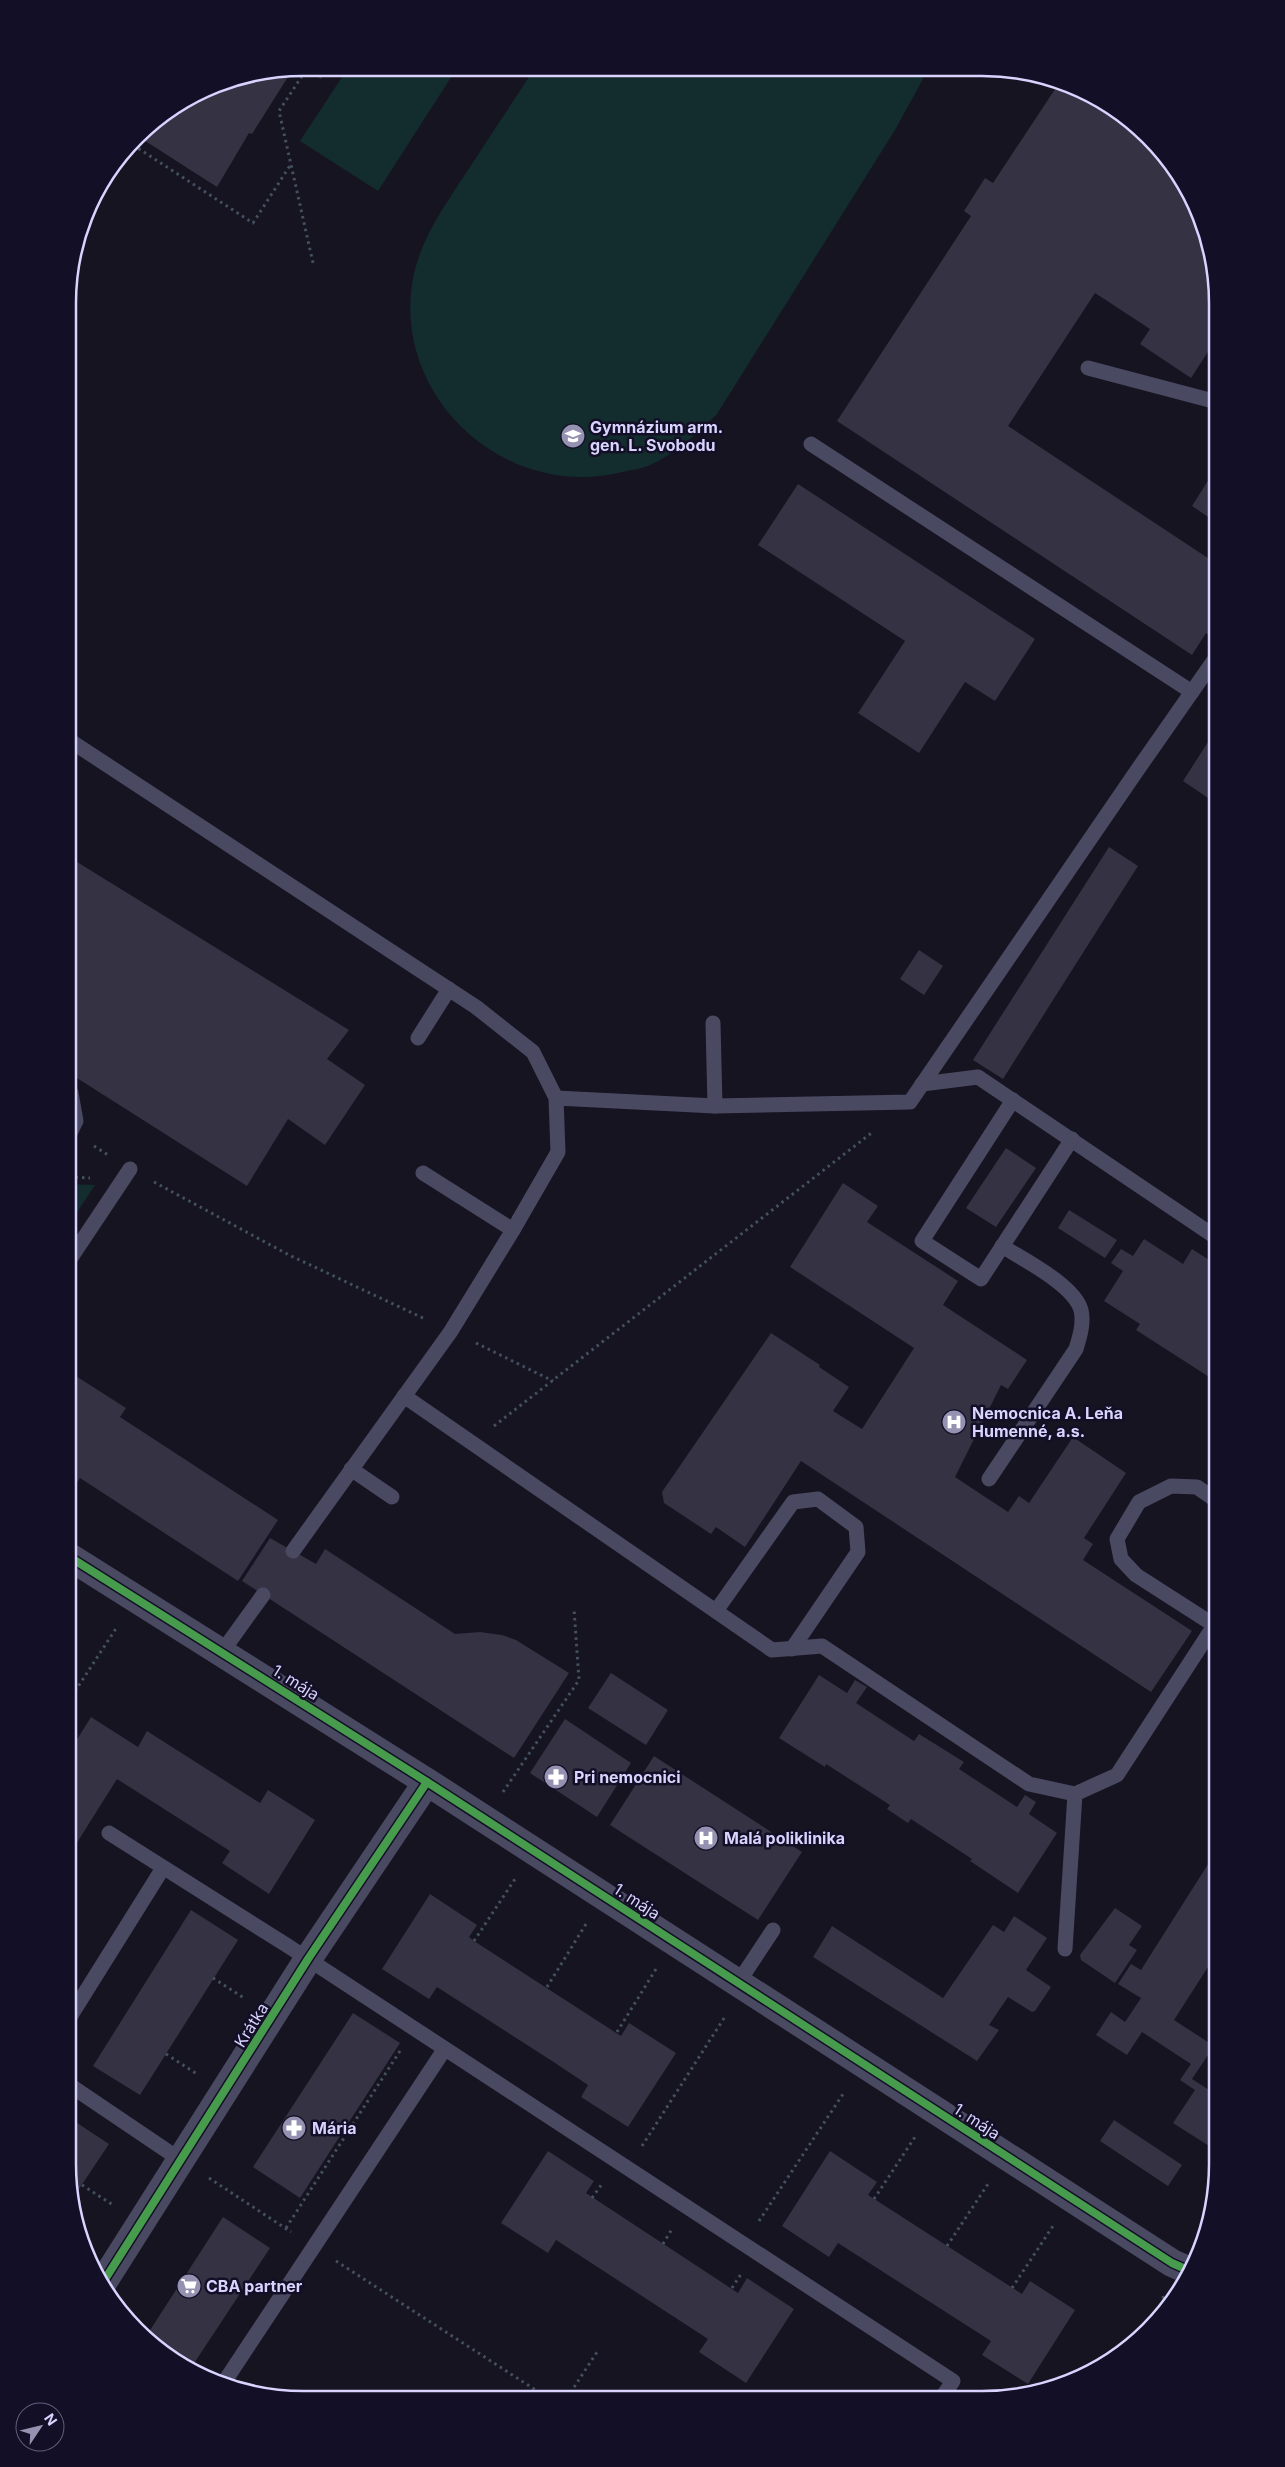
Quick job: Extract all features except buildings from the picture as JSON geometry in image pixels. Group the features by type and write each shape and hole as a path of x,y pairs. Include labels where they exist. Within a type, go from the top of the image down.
{"street":[{"name":"1. mája","path":"76,1561 427,1782 1172,2263 1183,2268"},
{"name":"Krátka","path":"107,2277 182,2161 308,1959 427,1782"}],"lane":[{"path":"1088,368 1209,400"},
{"path":"811,444 1192,692"},
{"path":"556,1098 715,1106 910,1102 1209,668"},
{"path":"76,745 476,1007 533,1052 556,1098 558,1152 513,1230 451,1331 294,1551"},
{"path":"418,1038 449,989"},
{"path":"713,1023 715,1106"},
{"path":"922,1084 978,1077 1209,1233"},
{"path":"1013,1100 922,1241 981,1279 1072,1139"},
{"path":"76,1250 130,1169"},
{"path":"423,1173 513,1230"},
{"path":"989,1479 1076,1349 1082,1330 1081,1310 1069,1290 1002,1246"},
{"path":"404,1396 772,1650 822,1646 1029,1784 1075,1794 1117,1774 1209,1635"},
{"path":"352,1469 392,1497"},
{"path":"1209,1495 1197,1487 1171,1486 1139,1502 1117,1539 1120,1559 1136,1575 1209,1620"},
{"path":"716,1612 793,1502 818,1500 856,1527 858,1552 792,1649"},
{"path":"222,1652 263,1595"},
{"path":"1065,1949 1075,1794"},
{"path":"108,1833 308,1959 444,2050 953,2381 946,2391"},
{"path":"76,2007 162,1868"},
{"path":"738,1983 773,1930"},
{"path":"227,2378 444,2050"},
{"path":"76,2089 182,2161"}],"path":[{"path":"302,76 280,111 313,262"},
{"path":"138,148 253,223 291,164"},
{"path":"472,1443 910,1102"},
{"path":"92,1144 130,1169 289,1255 553,1381"},
{"path":"76,1690 135,1598"},
{"path":"484,1819 579,1680 574,1608"},
{"path":"474,1941 516,1878"},
{"path":"546,1987 586,1923"},
{"path":"616,2032 656,1968"},
{"path":"214,1978 252,2003"},
{"path":"627,2168 727,2014"},
{"path":"286,2228 328,2159 414,2030"},
{"path":"166,2054 203,2078"},
{"path":"373,2085 377,2088"},
{"path":"744,2244 846,2090"},
{"path":"874,2199 916,2136"},
{"path":"182,2161 537,2391"},
{"path":"947,2246 989,2183"},
{"path":"82,2185 119,2209"},
{"path":"1012,2288 1054,2225"},
{"path":"572,2391 599,2349"}],"green space":[{"path":"343,76 452,76 378,191 300,141"},
{"path":"529,76 924,76 895,130 717,414 676,450 645,467 580,477 539,471 501,456 468,433 441,403 422,367 412,327 412,284 427,237 443,208"},
{"path":"76,1184 95,1185 76,1214"}],"cycle path":[{"path":"76,1561 427,1782 1172,2263 1183,2268"},
{"path":"107,2277 308,1959 427,1782"}],"place":[{"name":"Gymnázium arm. gen. L. Svobodu","path":"573,436"},
{"name":"Nemocnica A. Leňa Humenné, a.s.","path":"954,1422"},
{"name":"Pri nemocnici","path":"556,1777"},
{"name":"Malá poliklinika","path":"706,1838"},
{"name":"Mária","path":"294,2128"},
{"name":"CBA partner","path":"189,2286"}]}
